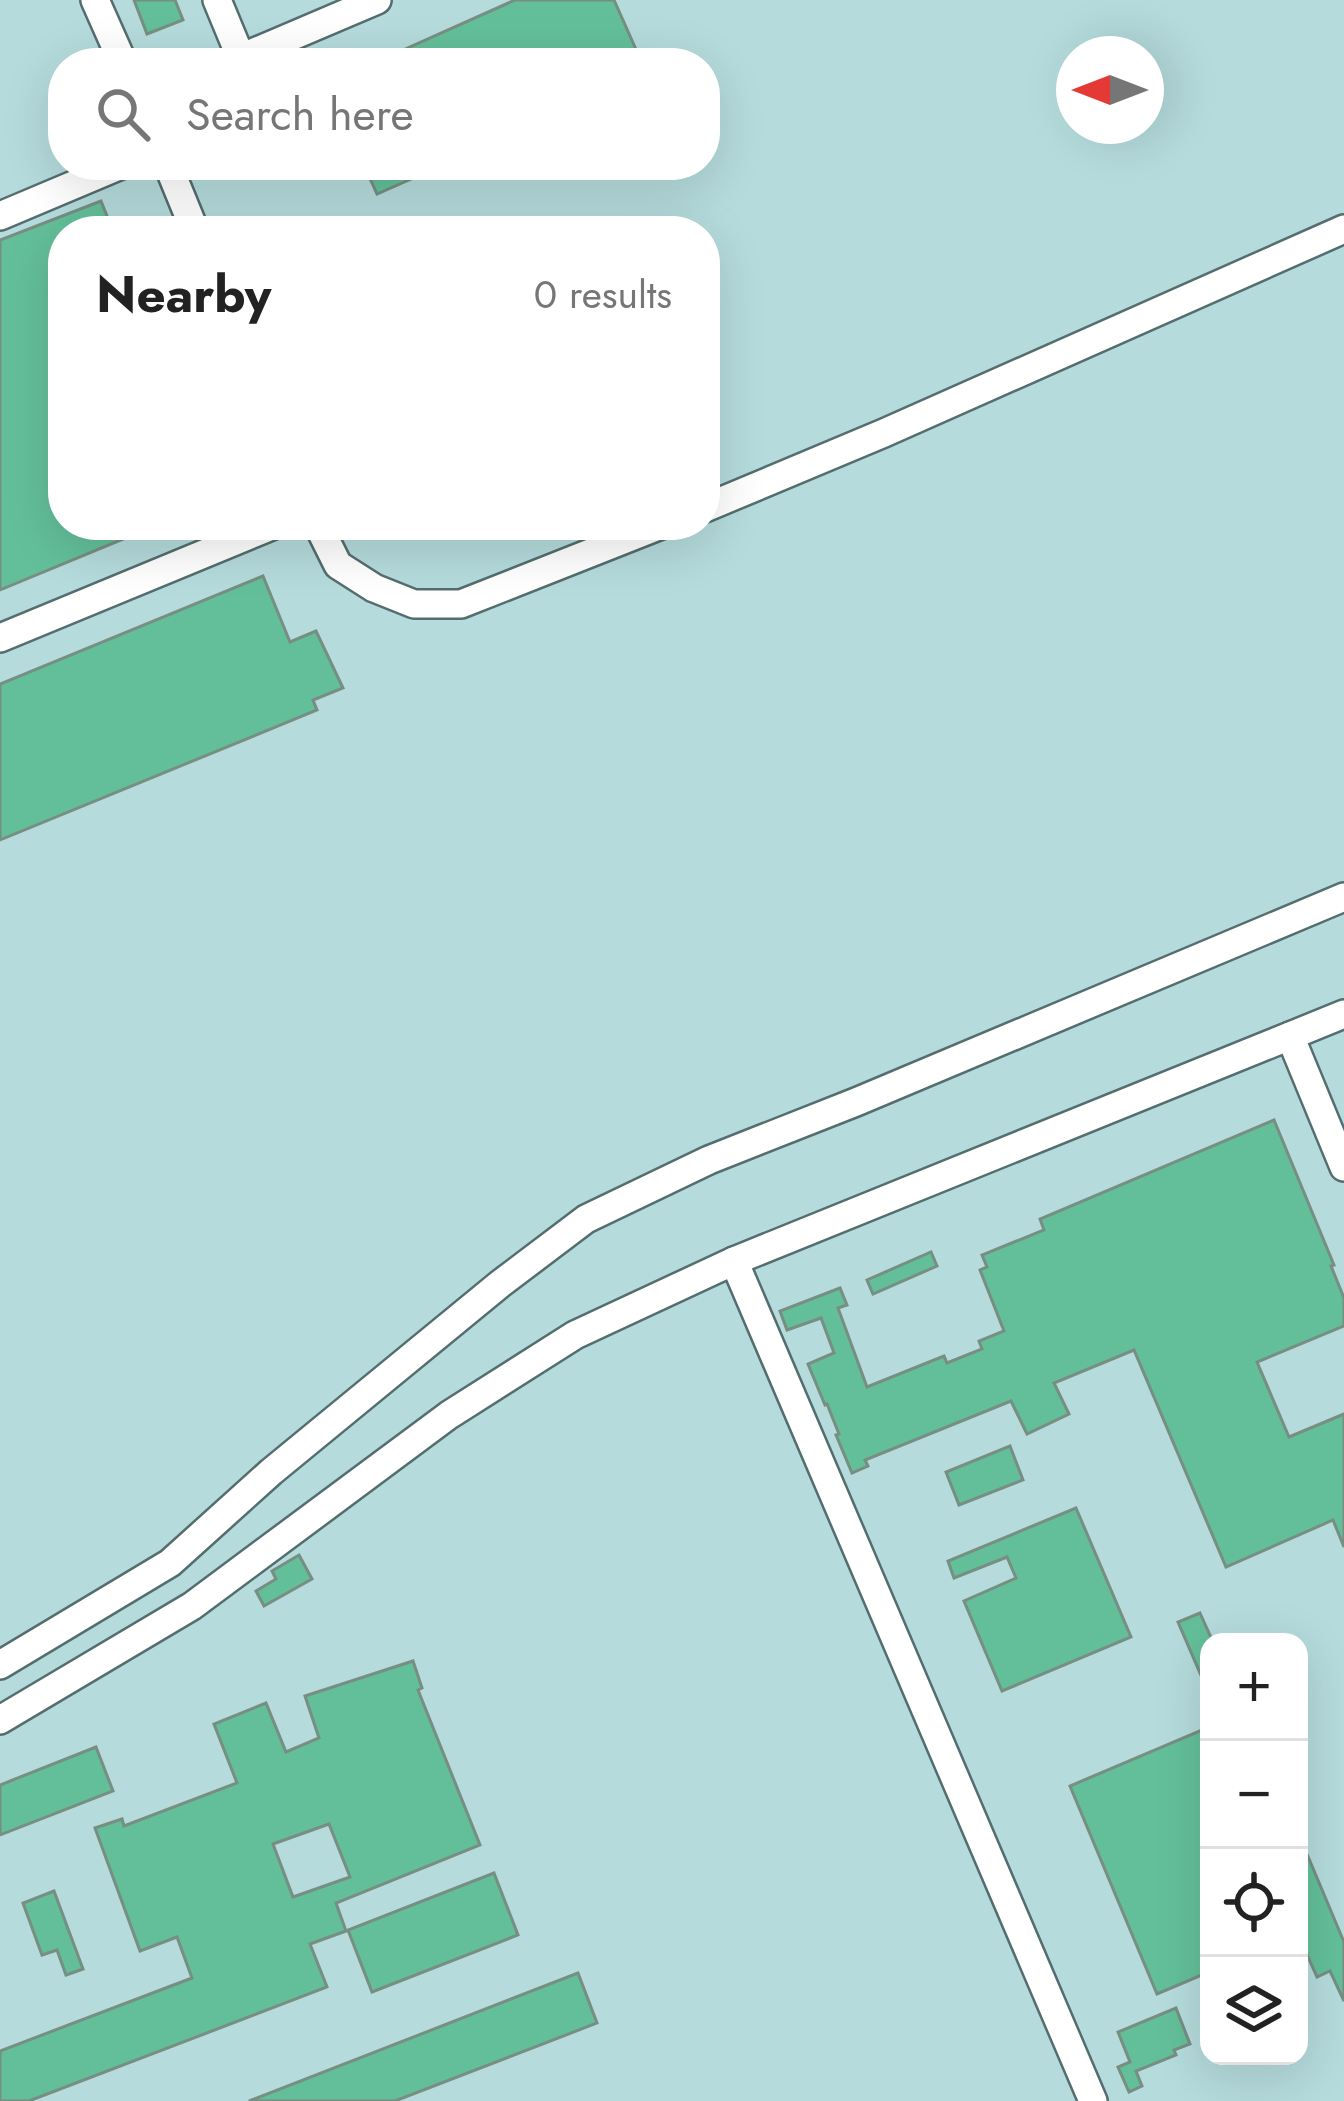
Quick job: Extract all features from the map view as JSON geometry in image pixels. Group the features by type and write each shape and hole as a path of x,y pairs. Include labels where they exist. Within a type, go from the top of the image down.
{"street":[{"path":"95,0 116,48"},
{"path":"217,0 231,48"},
{"path":"263,48 377,0"},
{"path":"0,216 86,180"},
{"path":"174,180 189,216"},
{"path":"720,502 1344,229"},
{"path":"0,638 238,540"},
{"path":"326,540 338,565 374,588 414,604 461,604 623,540"},
{"path":"0,1665 170,1563 271,1472 586,1219 709,1160 1344,897"},
{"path":"0,1720 192,1606 449,1415 575,1335 734,1261 1344,1014"},
{"path":"1290,1036 1344,1166"},
{"path":"734,1261 1093,2101"}],"shaded area":[{"path":"0,0 1344,0 1344,2101 0,2101"}],"building":[{"path":"134,0 175,0 183,20 147,34"},
{"path":"515,0 614,0 635,48 408,48"},
{"path":"371,180 409,180 377,194"},
{"path":"101,201 107,216 62,216"},
{"path":"48,221 48,540 121,540 0,590 0,240"},
{"path":"263,576 290,642 316,631 343,688 313,700 317,710 0,840 0,684"},
{"path":"1274,1120 1334,1265 1344,1298 1344,1326 1257,1362 1289,1437 1344,1414 1344,1547 1333,1520 1226,1567 1134,1350 1054,1383 1069,1414 1027,1434 1011,1401 865,1460 868,1466 852,1473 808,1364 834,1353 821,1318 787,1330 780,1311 840,1288 847,1305 838,1308 867,1387 944,1356 947,1363 982,1349 979,1341 1004,1331 980,1270 987,1267 982,1255 1044,1230 1040,1219"},
{"path":"931,1252 937,1266 873,1294 867,1280"},
{"path":"1010,1446 1023,1480 959,1505 946,1472"},
{"path":"1076,1508 1131,1637 1002,1691 964,1601 1016,1578 1007,1557 954,1578 948,1561"},
{"path":"299,1555 312,1579 264,1606 256,1591 276,1579 272,1571"},
{"path":"1200,1613 1209,1633 1200,1633 1200,1673 1178,1622"},
{"path":"413,1661 422,1688 418,1690 480,1845 336,1903 346,1931 310,1944 327,1987 29,2101 0,2101 0,2051 192,1978 177,1937 140,1951 95,1828 122,1819 124,1826 237,1783 214,1724 266,1703 286,1752 319,1738 305,1696","holes":["329,1824 350,1877 293,1897 273,1844"]},
{"path":"1200,1731 1200,1976 1157,1994 1070,1786"},
{"path":"96,1747 113,1791 0,1835 0,1785"},
{"path":"1308,1856 1344,1942 1344,2001 1330,1971 1317,1977 1308,1957"},
{"path":"494,1873 518,1935 372,1992 348,1930"},
{"path":"54,1891 83,1969 66,1975 57,1950 42,1955 23,1903"},
{"path":"578,1973 597,2023 395,2101 249,2101"},
{"path":"1176,2008 1190,2044 1136,2071 1142,2086 1129,2092 1118,2067 1130,2062 1118,2032"}]}
